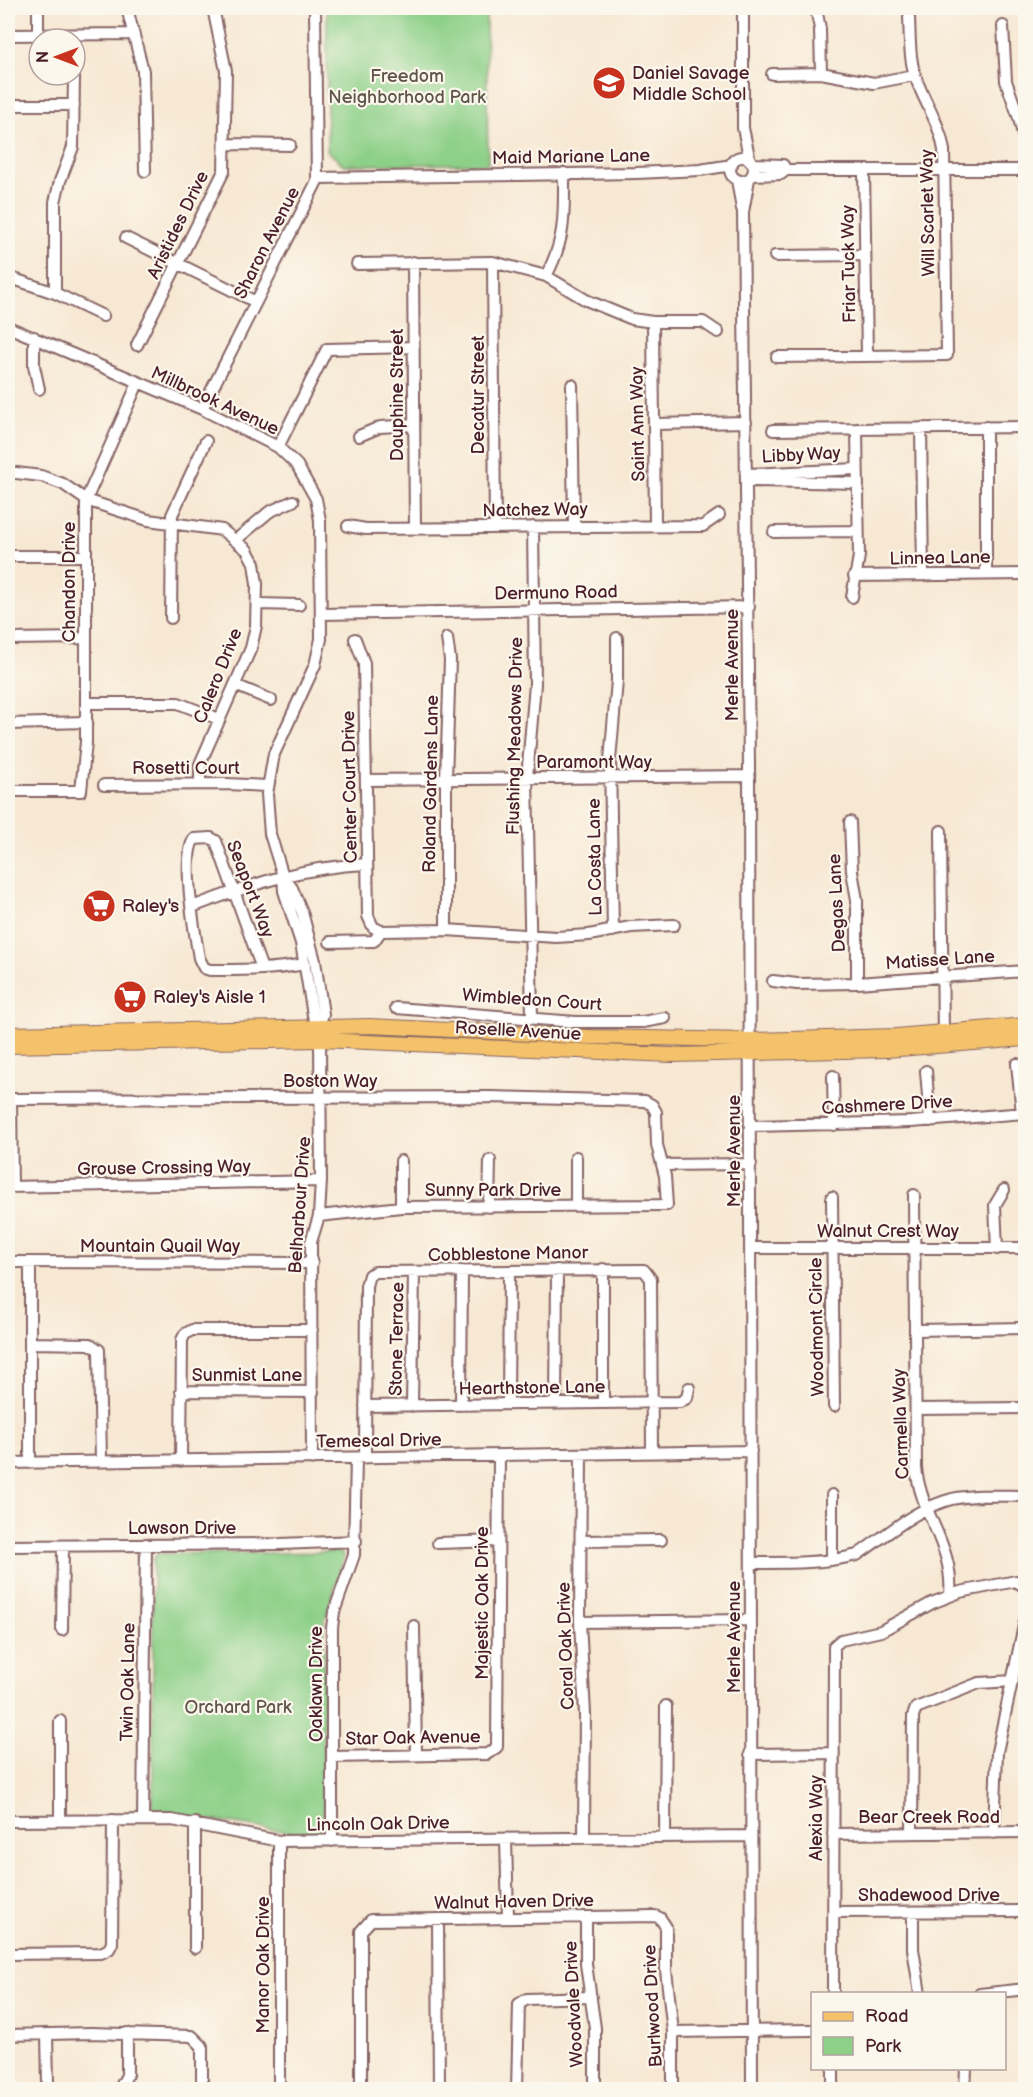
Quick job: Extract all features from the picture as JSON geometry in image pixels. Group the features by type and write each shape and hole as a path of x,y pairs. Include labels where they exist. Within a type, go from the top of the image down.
{"main road":[{"name":"Roselle Avenue","path":"8,1034 319,1033 599,1054 751,1046 838,1052 943,1040 1026,1025"},
{"name":"Roselle Avenue","path":"8,1046 319,1033"},
{"name":"Roselle Avenue","path":"943,1040 1026,1039"}],"street":[{"path":"38,8 38,27"},
{"path":"127,8 132,34 140,54 145,88 145,171"},
{"name":"Aristides Drive","path":"136,345 224,171 226,144 224,55 213,8"},
{"name":"Sharon Avenue","path":"202,409 317,178 315,8"},
{"name":"Merle Avenue","path":"743,8 743,128 751,170 743,212 751,1046 752,2090"},
{"path":"816,8 820,29 820,73"},
{"name":"Will Scarlet Way","path":"867,356 947,355 944,170 939,127 915,75 910,48 909,17"},
{"path":"1003,26 1006,81 1026,147"},
{"path":"87,34 132,34"},
{"path":"8,36 27,35"},
{"path":"772,74 820,73 874,83 915,75"},
{"path":"55,293 55,202 73,147 74,87"},
{"path":"8,105 74,105"},
{"name":"Merle Avenue","path":"743,128 734,170 743,212"},
{"path":"226,144 290,145"},
{"path":"734,170 742,158 751,170"},
{"path":"734,170 783,165 786,170 1026,170"},
{"name":"Maid Mariane Lane","path":"317,178 734,170"},
{"name":"Friar Tuck Way","path":"864,171 867,356"},
{"path":"546,276 557,254 564,230 564,173"},
{"path":"126,238 256,302"},
{"path":"775,256 866,255"},
{"name":"Dauphine Street","path":"413,262 415,529"},
{"path":"357,264 493,262 546,276 610,312 653,322 703,322 718,332"},
{"name":"Decatur Street","path":"493,262 495,528"},
{"path":"8,277 55,293 103,316"},
{"name":"Saint Ann Way","path":"653,322 655,525"},
{"name":"Millbrook Avenue","path":"8,327 202,409 278,447 297,465 316,499 320,520 321,614"},
{"path":"34,337 34,366 39,389"},
{"path":"278,447 327,349 413,348"},
{"path":"777,357 867,356"},
{"name":"Chandon Drive","path":"8,791 81,790 87,722 86,500 138,383"},
{"path":"572,385 574,526"},
{"path":"655,424 746,422"},
{"path":"359,436 380,427 414,425"},
{"path":"986,427 986,574"},
{"path":"773,430 1026,427"},
{"path":"921,428 924,575"},
{"path":"852,597 859,556 857,429"},
{"path":"171,618 170,525 175,506 206,441"},
{"path":"819,469 819,483"},
{"name":"Libby Way","path":"747,477 807,476 819,469 857,469"},
{"path":"8,472 41,476 63,484 86,500 170,525 210,527 222,530 237,539 269,512 293,501"},
{"name":"Libby Way","path":"807,476 819,483 858,483"},
{"name":"Natchez Way","path":"348,526 366,529 415,529 702,526 719,515"},
{"name":"Flushing Meadows Drive","path":"532,1017 527,778 535,684 533,527"},
{"path":"774,532 858,531"},
{"name":"Calero Drive","path":"200,784 200,764 251,648 258,604 254,563 237,539"},
{"path":"8,556 85,556"},
{"name":"Linnea Lane","path":"854,576 1026,574"},
{"path":"258,604 299,605"},
{"name":"Dermuno Road","path":"321,614 748,608"},
{"name":"Belharbour Drive","path":"319,1033 313,1015 305,964 270,834 267,786 279,740 317,658 321,639 321,614"},
{"path":"8,639 86,638"},
{"name":"Roland Gardens Lane","path":"446,930 446,779 450,660 447,638"},
{"name":"La Costa Lane","path":"613,932 610,776 617,681 617,638"},
{"name":"Center Court Drive","path":"355,639 364,663 368,916 373,927 381,930"},
{"path":"235,685 271,700"},
{"path":"87,703 178,703 219,719"},
{"path":"8,724 87,722"},
{"name":"Paramont Way","path":"366,780 749,776"},
{"name":"Rosetti Court","path":"104,785 267,786"},
{"name":"Degas Lane","path":"850,822 852,871 857,900 858,982"},
{"path":"941,831 943,1040"},
{"name":"Seaport Way","path":"192,907 190,849 194,839 211,838 216,841 262,969"},
{"path":"305,964 262,969 205,969 199,958 192,907 283,876 322,867 367,864"},
{"name":"Belharbour Drive","path":"283,876 292,888 298,904 315,962 323,1014 319,1033 322,1099 321,1181 319,1216 311,1242 312,1459"},
{"path":"330,942 374,941 381,930 446,930 572,937 613,932 631,927 674,925"},
{"name":"Matisse Lane","path":"773,981 796,984 858,982 1026,971"},
{"name":"Wimbledon Court","path":"396,1008 576,1022 642,1022 665,1018"},
{"path":"1017,1064 1024,1113"},
{"path":"926,1071 930,1121"},
{"path":"833,1076 834,1125"},
{"name":"Boston Way","path":"9,1099 491,1097 645,1101 652,1105 656,1112 657,1145 662,1165"},
{"path":"9,1099 10,1187"},
{"name":"Cashmere Drive","path":"751,1126 930,1121 1024,1113"},
{"path":"576,1157 576,1206"},
{"path":"489,1207 490,1160"},
{"path":"401,1161 401,1207"},
{"path":"662,1165 751,1164"},
{"name":"Sunny Park Drive","path":"319,1216 401,1207 667,1205 662,1165"},
{"name":"Grouse Crossing Way","path":"10,1187 321,1181"},
{"path":"997,1249 996,1205 1004,1190"},
{"name":"Carmella Way","path":"914,1195 918,1479 926,1509 949,1559 950,1595"},
{"name":"Woodmont Circle","path":"832,1197 834,1406"},
{"name":"Walnut Crest Way","path":"751,1248 915,1246 1026,1248"},
{"name":"Mountain Quail Way","path":"8,1262 312,1263"},
{"path":"30,1262 30,1463"},
{"path":"603,1269 603,1403"},
{"name":"Cobblestone Manor","path":"360,1458 365,1406 367,1280 375,1272 641,1269 648,1272 651,1279 652,1453"},
{"path":"556,1404 557,1270"},
{"path":"461,1405 462,1271"},
{"path":"508,1404 509,1271"},
{"name":"Stone Terrace","path":"412,1406 414,1272"},
{"path":"916,1330 1026,1328"},
{"path":"181,1461 182,1340 185,1334 192,1330 312,1330"},
{"path":"30,1343 90,1344 97,1347 101,1354 100,1462"},
{"name":"Hearthstone Lane","path":"365,1406 652,1403 683,1401 689,1388"},
{"name":"Sunmist Lane","path":"181,1390 313,1392"},
{"path":"916,1409 1026,1408"},
{"name":"Temescal Drive","path":"8,1463 751,1451"},
{"name":"Coral Oak Drive","path":"581,1454 580,1623 585,1714 584,1837"},
{"name":"Majestic Oak Drive","path":"494,1750 498,1743 499,1456"},
{"name":"Oaklawn Drive","path":"332,1841 332,1628 356,1541 360,1458"},
{"path":"832,1495 832,1560"},
{"path":"751,1563 832,1560 857,1555 926,1509 965,1497 1026,1496"},
{"path":"581,1541 661,1540"},
{"name":"Lawson Drive","path":"8,1546 280,1544 356,1541"},
{"path":"438,1543 498,1541"},
{"name":"Twin Oak Lane","path":"143,1820 146,1544"},
{"path":"62,1630 63,1546"},
{"path":"950,1595 997,1583 1016,1581 1025,1586"},
{"name":"Alexia Way","path":"833,1992 832,1651 836,1643 881,1631 950,1595"},
{"path":"994,1833 998,1752 1026,1616"},
{"path":"580,1623 750,1620"},
{"path":"414,1626 416,1755"},
{"path":"912,1833 913,1716 916,1708 979,1683 1013,1681"},
{"path":"665,1836 666,1706"},
{"path":"60,1721 60,1821"},
{"name":"Star Oak Avenue","path":"332,1757 487,1754 494,1750"},
{"path":"750,1754 832,1753"},
{"path":"8,1954 101,1953 109,1949 112,1943 113,1820"},
{"name":"Lincoln Oak Drive","path":"8,1821 143,1820 195,1823 279,1841 751,1836"},
{"path":"195,1823 195,1948"},
{"name":"Bear Creek Road","path":"832,1834 1026,1832"},
{"path":"506,1839 508,1918"},
{"name":"Manor Oak Drive","path":"279,1841 279,2090"},
{"name":"Shadewood Drive","path":"833,1912 1026,1911"},
{"path":"913,1912 913,1948 920,1992"},
{"name":"Walnut Haven Drive","path":"361,2090 361,1931 364,1924 371,1920 655,1916 663,1921"},
{"name":"Woodvale Drive","path":"586,1917 586,1964 595,2028 595,2090"},
{"path":"438,1919 439,2090"},
{"name":"Burlwood Drive","path":"663,1921 673,2032 673,2090"},
{"path":"998,1992 1026,1989"},
{"path":"517,2090 517,2008 520,2002 527,1999 591,1997"},
{"path":"673,2032 811,2030"},
{"path":"119,2090 127,2075 127,2033"},
{"path":"8,2035 127,2033 192,2036 202,2046 202,2090"},
{"path":"47,2034 48,2084"},
{"path":"833,2070 833,2090"},
{"path":"965,2090 966,2070"}],"green space":[{"name":"Freedom Neighborhood Park","path":"327,8 486,8 488,164 344,165 327,151"},
{"name":"Orchard Park","path":"340,1552 344,1557 324,1623 323,1829 318,1834 298,1833 157,1814 153,1809 153,1559 157,1554"}],"place":[{"name":"Daniel Savage Middle School","path":"609,83"},
{"name":"Raley's","path":"99,906"},
{"name":"Raley's Aisle 1","path":"130,997"}]}
